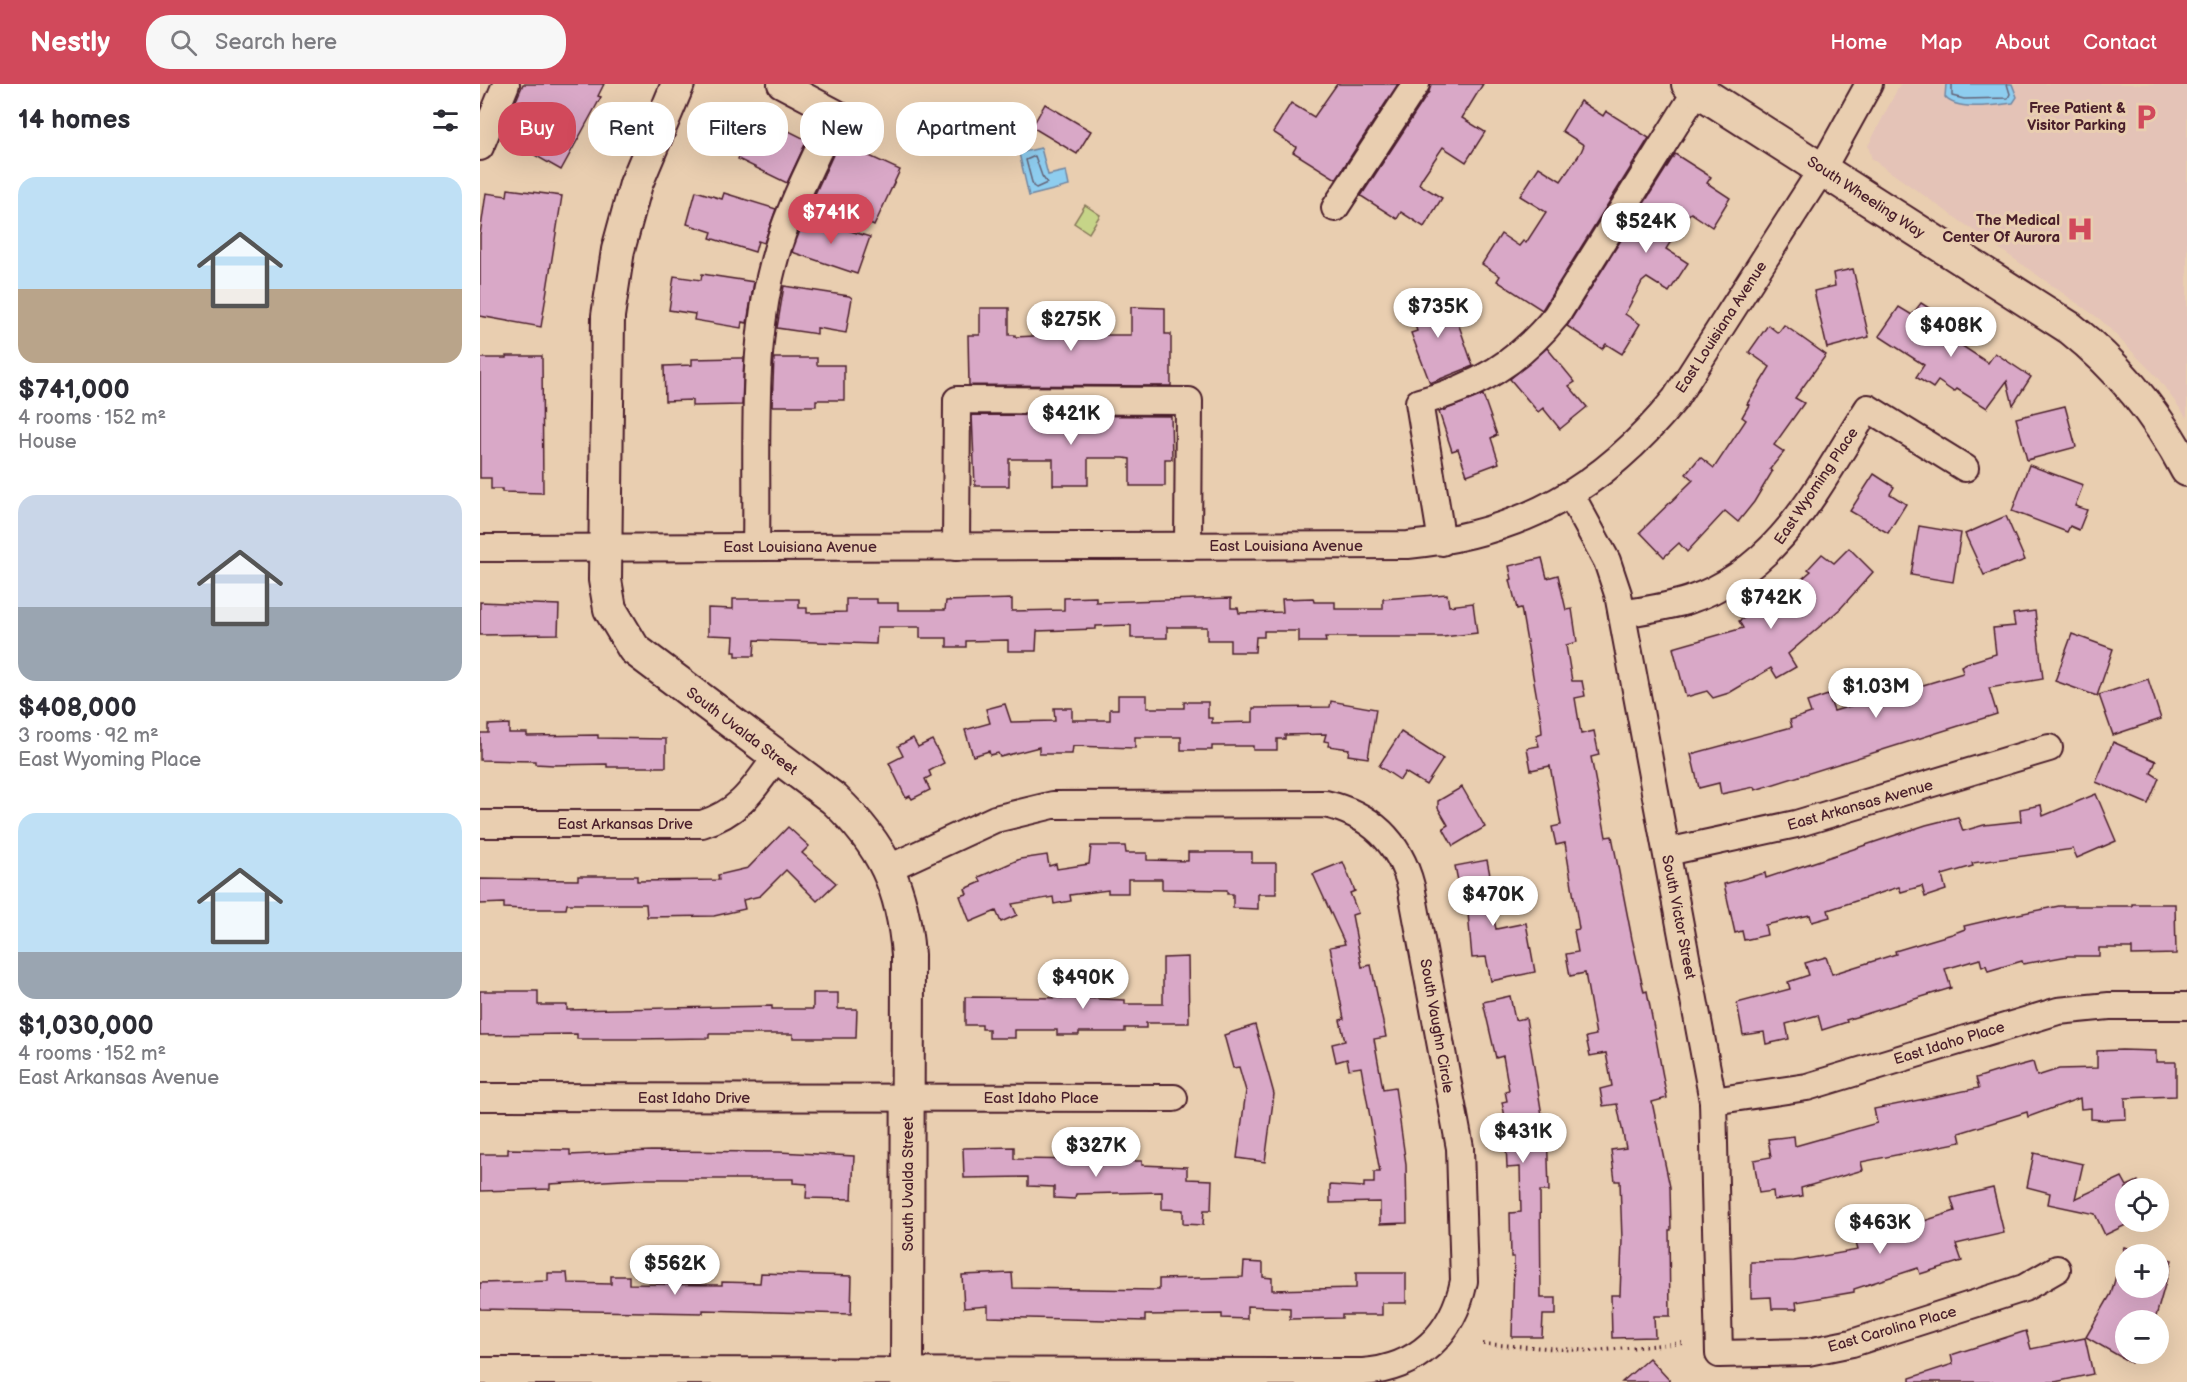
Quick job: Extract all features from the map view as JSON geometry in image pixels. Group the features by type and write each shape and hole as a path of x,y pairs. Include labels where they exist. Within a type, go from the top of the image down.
{"street":[{"path":"480,147 506,84"},
{"name":"South Uvalda Street","path":"678,84 636,184 612,282 605,363 605,580 610,609 634,649 777,756 852,816 864,828 888,868 898,893 907,936 907,1377"},
{"path":"756,548 762,320 772,266 788,216 836,113 781,84"},
{"path":"1335,208 1416,84"},
{"name":"East Louisiana Avenue","path":"480,548 1408,545 1442,542 1516,522 1571,495 1626,454 1675,399 1822,169 1869,84"},
{"path":"1442,542 1419,402 1448,395 1480,382 1511,363 1540,337 1556,316 1692,87"},
{"name":"South Wheeling Way","path":"1692,87 2060,321 2084,340 2142,400 2168,435 2187,470"},
{"path":"956,547 957,400 1189,400 1188,546"},
{"name":"East Wyoming Place","path":"1622,614 1688,600 1717,589 1744,573 1769,553 1790,529 1868,408 1965,468"},
{"name":"South Victor Street","path":"1571,495 1607,561 1622,614 1713,1101 1719,1354"},
{"name":"East Arkansas Avenue","path":"1667,852 1796,824 2049,748"},
{"name":"East Arkansas Drive","path":"480,824 702,824 723,818 735,810 777,756"},
{"name":"South Vaughn Circle","path":"480,1371 907,1377 1363,1372 1400,1365 1423,1353 1438,1338 1460,1302 1464,1281 1460,1148 1412,885 1398,851 1385,835 1365,818 1346,809 1325,804 1053,805 995,819 888,868"},
{"name":"East Idaho Place","path":"1713,1101 1807,1087 2058,1011 2098,1007 2187,1006"},
{"name":"East Idaho Drive","path":"480,1097 908,1098"},
{"name":"East Idaho Place","path":"908,1098 1174,1098"},
{"name":"East Carolina Place","path":"1719,1354 1808,1352 1852,1343 2024,1288 2057,1269"}],"path":[{"path":"1483,1344 1594,1351 1683,1342"}],"shaded area":[{"name":"The Medical Center Of Aurora","path":"1900,84 2187,84 2187,418 2157,377 2101,320 1872,159 1868,146"}],"green space":[{"path":"1085,205 1100,215 1089,233 1074,223"}],"water":[{"path":"1946,84 2012,84 2017,97 2013,103 1987,106 1958,105 1945,97"},
{"path":"1041,148 1048,175 1066,171 1069,186 1029,196 1020,156 1037,156 1037,149"}],"building":[{"path":"523,84 604,84 598,96 601,97 598,102 588,102 588,121 576,143 576,102 515,102"},
{"path":"1337,84 1398,84 1336,179 1293,152 1296,147 1273,132 1291,103 1314,117"},
{"path":"1431,84 1483,84 1462,118 1485,132 1466,162 1443,147 1422,178 1419,184 1442,198 1424,227 1401,212 1397,219 1361,196 1429,92"},
{"path":"1580,101 1603,116 1606,111 1649,138 1542,310 1497,281 1500,276 1482,264 1501,234 1519,246 1523,241 1526,243 1546,212 1520,196 1539,167 1561,181 1581,152 1584,145 1562,131"},
{"path":"1045,104 1091,131 1077,154 1037,130 1037,118"},
{"path":"788,130 800,136 800,155 787,183 738,159 740,156 788,156"},
{"path":"1675,154 1711,177 1707,183 1730,198 1712,227 1691,213 1686,217 1666,249 1688,263 1669,292 1647,278 1642,282 1625,314 1640,324 1622,354 1606,344 1602,349 1567,326"},
{"path":"536,156 569,156 561,170"},
{"path":"833,156 870,156 900,170 874,226 814,196"},
{"path":"508,189 562,196 541,327 480,316 480,235 486,193 507,196"},
{"path":"696,191 722,199 724,193 776,209 764,243 758,241 755,252 710,238 712,232 687,224"},
{"path":"805,217 870,237 857,274 792,252"},
{"path":"1853,269 1869,337 1827,348 1814,291 1835,286 1833,273"},
{"path":"702,274 754,282 747,323 742,322 741,328 694,320 695,314 669,310 674,276 701,280"},
{"path":"784,286 852,298 846,333 817,328 817,334 777,328"},
{"path":"1440,293 1449,319 1456,317 1473,366 1430,383 1411,333 1417,331 1408,304"},
{"path":"1921,303 1943,317 1935,328 1988,363 1995,353 2031,377 2013,405 2007,381 1987,408 1957,389 1954,392 1938,381 1933,388 1916,377 1924,365 1879,336 1899,307 1912,315"},
{"path":"1131,307 1165,308 1165,334 1171,334 1171,386 969,385 968,335 980,335 980,308 1009,308 1009,335 1015,335 1015,337 1054,335 1054,308 1087,308 1087,335 1131,335"},
{"path":"1768,325 1778,333 1784,325 1826,355 1795,398 1804,403 1774,445 1784,452 1770,469 1772,472 1754,502 1738,522 1725,511 1687,552 1679,543 1664,557 1640,532 1693,480 1686,474 1700,457 1714,468 1746,420 1742,417 1749,405 1747,404 1770,367 1749,352"},
{"path":"1547,348 1575,382 1569,386 1587,407 1560,429 1543,408 1538,412 1510,379"},
{"path":"506,356 542,356 543,493 502,492 502,489 491,489 491,478 480,478 480,358 506,358"},
{"path":"744,358 742,405 692,406 692,400 665,401 664,366 692,365 692,359"},
{"path":"774,358 817,358 817,365 844,365 844,400 816,400 816,406 772,406"},
{"path":"1483,395 1497,435 1491,438 1499,463 1467,475 1458,449 1452,451 1439,412"},
{"path":"2065,406 2076,447 2027,460 2016,418"},
{"path":"972,415 1171,416 1172,459 1165,459 1165,486 1130,486 1130,459 1088,458 1088,485 1053,485 1053,459 1009,459 1009,486 975,486"},
{"path":"2029,465 2083,485 2075,506 2087,510 2079,530 2070,526 2067,532 2012,511"},
{"path":"1874,474 1894,487 1890,494 1906,504 1888,533 1850,511"},
{"path":"2006,516 2025,560 1984,575 1965,534"},
{"path":"1919,526 1961,533 1953,582 1911,575"},
{"path":"1849,548 1873,572 1840,609 1788,654 1796,667 1777,678 1771,668 1729,693 1713,698 1707,691 1686,697 1673,648 1743,628 1739,621 1761,608 1762,611 1787,592 1811,571 1808,569 1822,554 1834,563"},
{"path":"1542,558 1547,578 1558,575 1566,610 1572,609 1577,642 1566,645 1572,681 1582,681 1585,696 1575,698 1581,734 1594,731 1599,755 1591,757 1606,837 1612,836 1632,939 1644,992 1647,991 1667,1098 1652,1102 1670,1187 1671,1230 1669,1230 1670,1316 1654,1316 1655,1337 1612,1338 1611,1295 1620,1295 1622,1240 1620,1181 1615,1181 1611,1150 1626,1148 1617,1104 1603,1106 1600,1089 1612,1086 1606,1053 1590,1056 1586,1037 1596,1035 1585,973 1570,976 1566,954 1578,952 1574,930 1579,929 1565,843 1556,845 1552,827 1561,825 1550,766 1531,770 1527,748 1539,746 1536,735 1542,733 1541,721 1521,608 1517,609 1510,580 1512,579 1509,566"},
{"path":"1447,594 1449,606 1473,603 1477,633 1443,637 1325,637 1326,642 1299,642 1299,631 1264,631 1264,637 1256,637 1255,652 1230,652 1230,640 1207,640 1207,627 1167,627 1167,638 1131,638 1131,625 1096,626 1096,629 1037,631 1036,651 1008,651 1008,640 966,641 966,647 947,647 947,638 920,638 920,627 877,627 876,644 755,640 754,656 736,656 736,652 733,652 734,636 708,635 708,608 733,609 733,599 799,599 799,608 807,608 807,613 846,612 846,599 877,599 877,603 898,603 898,610 945,610 946,601 1012,599 1012,611 1064,610 1064,598 1096,597 1096,602 1231,598 1231,608 1238,608 1239,613 1283,612 1282,599 1313,598 1314,602 1335,602 1335,609 1383,609 1383,599"},
{"path":"480,602 559,605 558,634 480,635"},
{"path":"2035,611 2043,679 1989,688 1997,714 1755,790 1754,787 1721,794 1719,783 1699,788 1691,754 1792,727 1790,720 1811,713 1807,702 1828,695 1834,711 1892,693 1889,686 1910,679 1913,688 1963,673 1961,666 1996,654 1993,628 2015,626 2013,614"},
{"path":"2072,634 2113,649 2097,696 2055,681"},
{"path":"2148,679 2161,719 2113,735 2099,695"},
{"path":"1118,695 1147,695 1147,708 1184,708 1184,702 1208,702 1208,718 1212,718 1212,723 1253,722 1253,708 1330,707 1331,701 1376,709 1368,758 1348,755 1349,749 1328,746 1329,742 1324,741 1326,734 1285,735 1285,739 1277,739 1277,750 1253,750 1253,746 1212,746 1212,750 1181,750 1181,737 1135,737 1135,748 1073,746 1072,754 1039,754 1039,747 1000,757 998,753 990,755 989,751 973,756 965,730 990,723 986,709 1005,704 1011,722 1055,721 1054,708 1072,708 1072,720 1110,720 1110,709 1118,709"},
{"path":"509,724 509,733 527,733 527,736 598,735 598,738 666,739 666,767 607,767 607,764 554,765 535,764 535,761 480,760 480,733 488,733 488,725"},
{"path":"1401,732 1443,759 1426,785 1405,772 1400,780 1379,766"},
{"path":"913,738 918,747 932,740 944,763 929,771 931,776 925,779 930,790 912,799 910,796 906,798 889,763 903,756 898,746"},
{"path":"2113,742 2156,761 2151,773 2159,778 2148,804 2096,782"},
{"path":"1462,787 1485,827 1453,846 1443,828 1448,825 1438,808 1438,801"},
{"path":"2096,794 2116,841 2077,858 2073,849 1972,863 1973,866 1942,875 1946,890 1925,897 1922,886 1901,892 1899,887 1828,910 1830,917 1812,922 1810,915 1765,925 1767,935 1744,940 1742,931 1735,933 1724,884 1765,873 1766,878 1926,825 1958,817 1963,831 1984,825 2021,821 2020,809 2041,805 2043,816"},
{"path":"788,827 809,846 802,853 836,883 817,901 786,870 760,896 743,900 745,909 714,916 647,917 646,904 567,904 566,909 523,909 504,908 504,903 480,904 480,879 578,880 578,876 637,876 637,881 719,880 718,875 748,868"},
{"path":"1091,846 1125,846 1126,853 1147,853 1147,860 1188,861 1188,852 1252,852 1252,863 1276,863 1276,894 1258,894 1258,909 1233,908 1233,894 1227,894 1227,890 1162,889 1162,879 1128,879 1128,893 1108,893 1108,890 1070,895 1071,901 1054,904 1053,897 1012,904 1017,915 1001,922 996,911 970,922 960,896 967,894 965,889 981,882 979,877 1020,859 1047,855 1049,866 1056,864 1057,869 1089,864"},
{"path":"1487,860 1493,890 1488,891 1496,929 1526,923 1535,972 1491,981 1486,957 1472,958 1465,895 1461,896 1455,866"},
{"path":"1343,862 1355,891 1350,893 1358,913 1352,915 1362,967 1371,965 1386,1037 1374,1039 1383,1089 1395,1087 1406,1164 1407,1223 1380,1224 1380,1202 1330,1203 1330,1185 1364,1187 1364,1183 1374,1183 1374,1172 1380,1172 1361,1067 1349,1069 1347,1059 1336,1062 1332,1044 1345,1041 1340,1020 1344,1019 1330,947 1345,944 1313,874"},
{"path":"2132,904 2175,904 2176,954 2132,955 2132,948 2099,948 2099,956 2068,956 2023,964 2022,961 1988,971 1986,965 1982,967 1980,959 1945,969 1951,988 1846,1020 1847,1022 1822,1030 1818,1015 1786,1024 1789,1039 1766,1044 1764,1032 1743,1035 1737,1003 1790,989 1788,982 1809,975 1805,963 1826,957 1832,974 1896,954 1895,951 1952,934 1965,929 1964,926 1994,919 2059,906 2132,906"},
{"path":"1188,957 1189,1023 1146,1023 1146,1028 1125,1028 1125,1032 1079,1032 1079,1035 1057,1035 1057,1030 1015,1030 1015,1038 989,1038 989,1029 982,1029 982,1025 965,1025 965,997 1078,998 1125,1000 1125,1004 1163,1004 1163,958"},
{"path":"480,991 538,991 538,1005 567,1005 567,1010 772,1006 772,1009 813,1009 813,993 838,993 838,1009 857,1009 856,1038 793,1038 793,1034 709,1034 709,1038 636,1039 577,1039 577,1034 480,1035"},
{"path":"1510,996 1515,1020 1526,1018 1542,1115 1547,1128 1549,1191 1540,1191 1541,1298 1556,1298 1556,1315 1543,1315 1542,1337 1512,1337 1514,1257 1511,1257 1510,1213 1521,1212 1520,1167 1507,1168 1506,1143 1510,1142 1502,1102 1507,1101 1505,1091 1509,1090 1503,1056 1496,1058 1483,1002"},
{"path":"1255,1025 1274,1094 1265,1162 1237,1158 1246,1091 1239,1067 1233,1068 1224,1035"},
{"path":"2097,1051 2156,1051 2156,1062 2176,1062 2176,1096 2125,1098 2126,1119 2104,1120 2091,1119 2091,1108 2081,1109 2080,1098 2028,1117 2027,1112 1959,1133 1961,1142 1861,1162 1863,1170 1801,1188 1802,1196 1774,1200 1773,1191 1759,1193 1754,1160 1771,1157 1768,1139 1794,1136 1795,1146 1877,1123 1874,1109 1979,1088 1976,1078 1999,1071 2033,1062 2037,1076 2059,1069 2097,1068"},
{"path":"1014,1147 1014,1159 1093,1160 1093,1148 1118,1148 1118,1161 1142,1161 1142,1165 1187,1167 1187,1179 1212,1180 1211,1210 1204,1210 1203,1225 1183,1224 1183,1210 1162,1209 1162,1192 1076,1194 1075,1199 1054,1198 1054,1187 1028,1186 1028,1177 964,1178 963,1148"},
{"path":"508,1149 570,1150 570,1155 651,1151 779,1152 854,1156 852,1199 806,1198 807,1184 793,1183 793,1179 641,1179 550,1184 550,1189 480,1191 480,1154 508,1154"},
{"path":"2034,1153 2083,1164 2075,1199 2115,1180 2115,1230 2105,1235 2095,1214 2048,1204 2050,1193 2027,1187"},
{"path":"1993,1188 2004,1233 1956,1244 1962,1261 1920,1274 1918,1268 1854,1289 1854,1292 1796,1302 1797,1309 1772,1309 1771,1297 1751,1298 1751,1262 1794,1261 1858,1250 1856,1243 1955,1211 1951,1198"},
{"path":"1244,1262 1263,1263 1263,1277 1272,1278 1272,1290 1356,1288 1356,1273 1406,1273 1406,1303 1382,1303 1382,1315 1342,1315 1342,1318 1290,1319 1290,1308 1247,1306 1247,1319 1222,1318 1222,1314 1145,1315 1145,1321 988,1317 988,1306 964,1308 962,1275 1012,1273 1013,1288 1159,1290 1159,1279 1243,1277"},
{"path":"548,1273 567,1273 568,1283 611,1284 611,1276 629,1276 629,1284 722,1285 722,1282 760,1283 761,1273 852,1276 851,1314 703,1310 703,1313 480,1309 480,1283 548,1281"},
{"path":"2115,1280 2115,1298 2161,1298 2158,1310 2115,1310 2115,1354 2086,1337 2111,1294"},
{"path":"2026,1331 2031,1349 2085,1338 2093,1374 2055,1382 1910,1382 1910,1378 1953,1364 1951,1355"},
{"path":"1649,1358 1671,1382 1622,1382"}],"place":[{"name":"Free Patient & Visitor Parking","path":"2146,117"},
{"name":"The Medical Center Of Aurora","path":"2080,229"}]}
